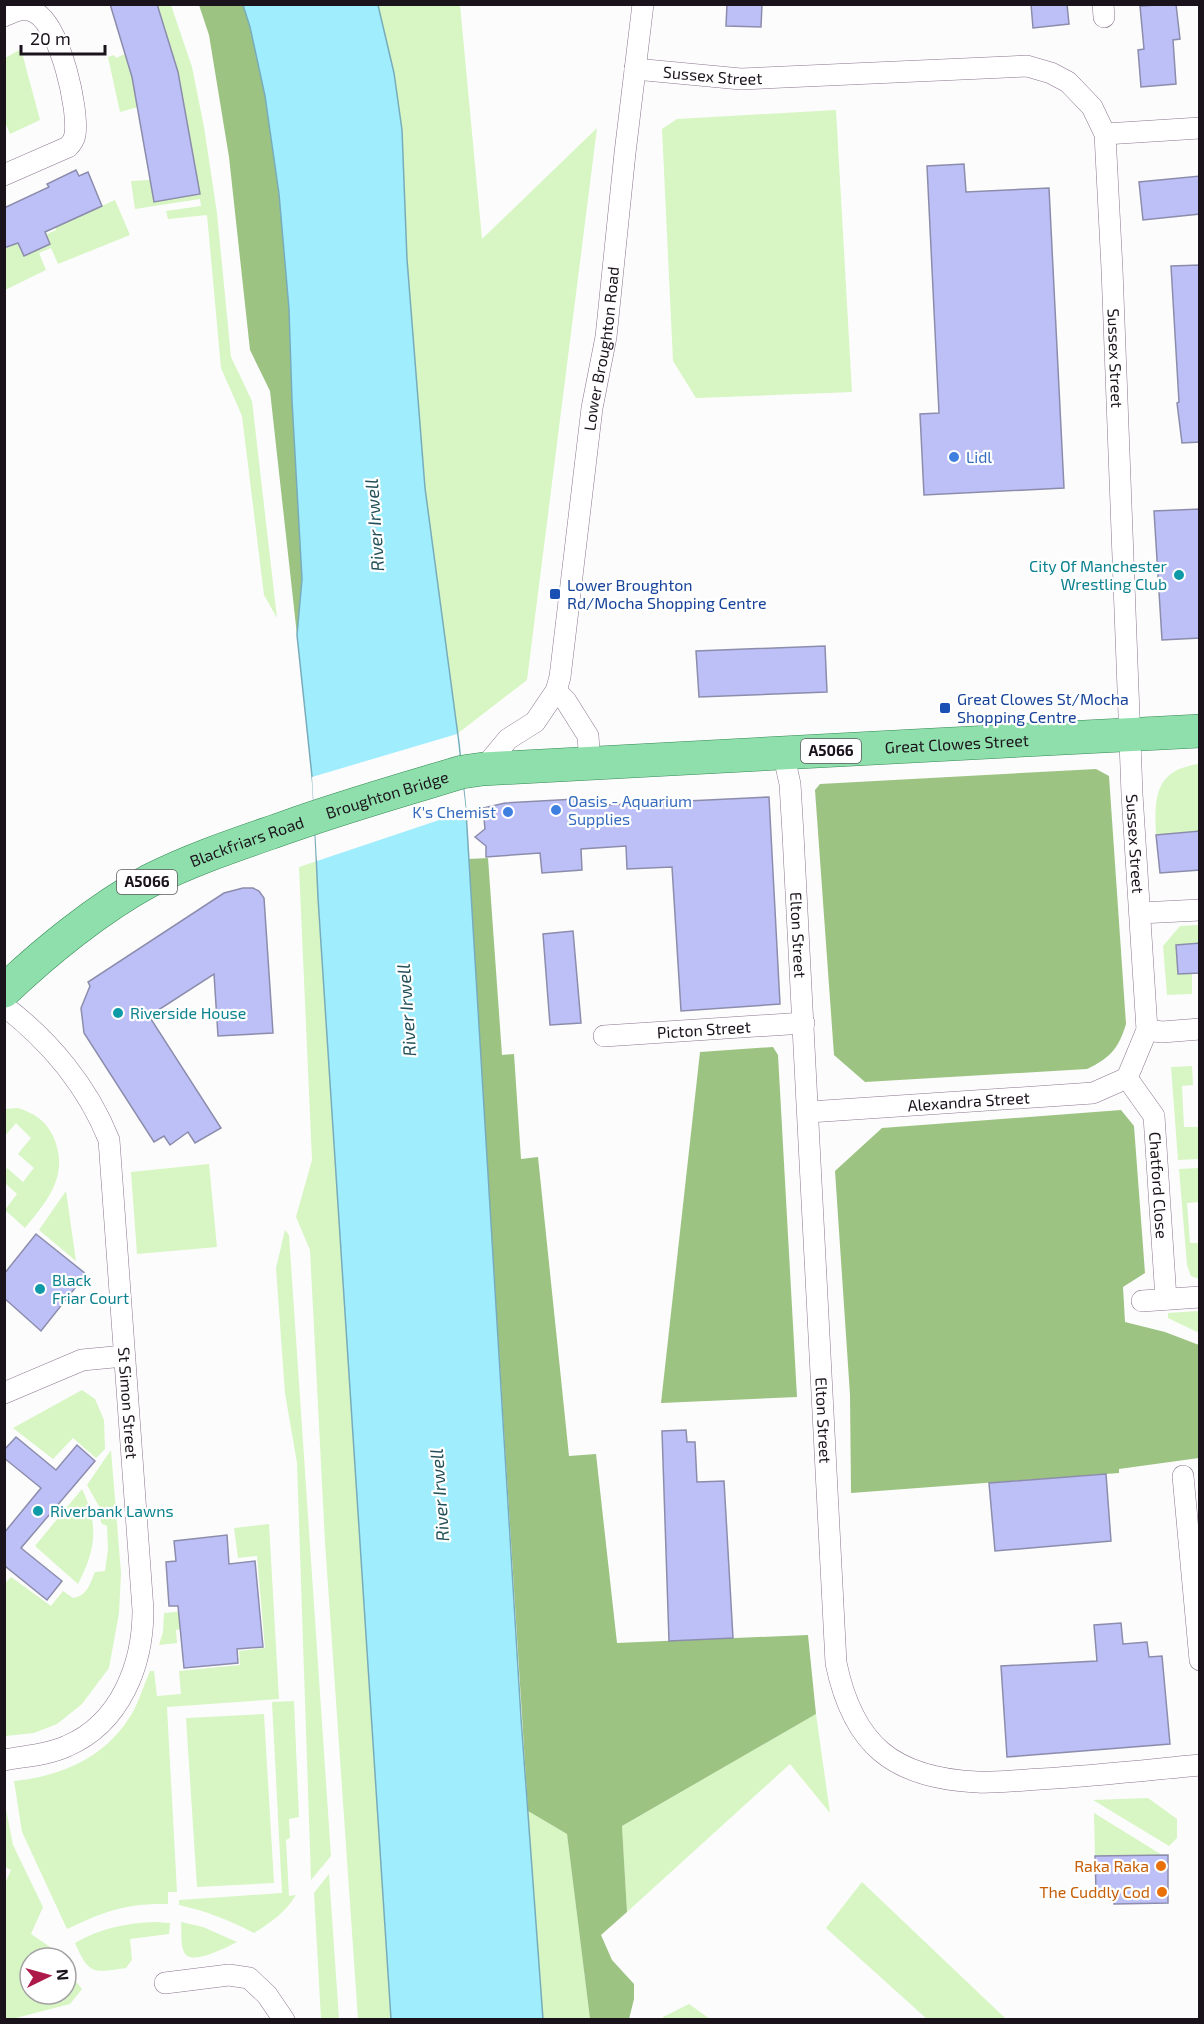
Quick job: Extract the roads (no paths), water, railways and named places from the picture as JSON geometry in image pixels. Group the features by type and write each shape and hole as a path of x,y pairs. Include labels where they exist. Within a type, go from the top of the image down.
{"main road":[{"name":"Great Clowes Street","path":"472,770 1200,731"},
{"name":"Broughton Bridge","path":"315,817 472,770"},
{"name":"Blackfriars Road","path":"4,991 52,948 147,882 242,841 315,817"}],"street":[{"name":"Lower Broughton Road","path":"472,770 508,740 535,722 556,691 563,655 569,586 592,408 606,337 635,69 639,5"},
{"path":"4,16 18,9 27,10 36,13 50,27 62,55 71,97 75,136 68,147 4,175"},
{"name":"Sussex Street","path":"635,69 741,79 1028,66 1068,82 1092,107 1105,134 1130,734 1147,1030 1127,1078"},
{"path":"1105,134 1200,128"},
{"path":"556,691 566,701 588,736 590,763"},
{"name":"Elton Street","path":"783,752 790,794 809,1112 836,1663 842,1691 865,1736 887,1758 916,1772 941,1779 1001,1781 1200,1765"},
{"path":"1140,913 1200,910"},
{"name":"St Simon Street","path":"4,1006 33,1029 82,1088 96,1110 109,1140 143,1610 143,1635 139,1655 123,1695 101,1724 67,1746 49,1752 4,1760"},
{"name":"Picton Street","path":"604,1036 804,1023"},
{"path":"1147,1030 1162,1032 1200,1029"},
{"name":"Alexandra Street","path":"809,1112 1093,1093 1127,1078"},
{"name":"Chatford Close","path":"1127,1078 1154,1116 1166,1299"},
{"path":"1142,1301 1200,1297"},
{"path":"4,1393 82,1360 124,1356"},
{"path":"1183,1476 1200,1660"},
{"path":"165,1983 229,1975 249,1978 267,1995 284,2019"}],"water":[{"name":"River Irwell","path":"243,5 378,5 394,73 402,130 407,259 425,488 466,811 521,1718 543,2019 391,2019 318,898 313,786 297,635 302,579 289,309 279,194 265,96"}],"place":[{"name":"Lidl","path":"954,457"},
{"name":"City Of Manchester Wrestling Club","path":"1179,575"},
{"name":"Lower Broughton Rd/Mocha Shopping Centre","path":"555,594"},
{"name":"Great Clowes St/Mocha Shopping Centre","path":"945,708"},
{"name":"Oasis - Aquarium Supplies","path":"556,810"},
{"name":"K's Chemist","path":"508,812"},
{"name":"Riverside House","path":"118,1013"},
{"name":"Black Friar Court","path":"40,1289"},
{"name":"Riverbank Lawns","path":"38,1511"},
{"name":"Raka Raka","path":"1161,1866"},
{"name":"The Cuddly Cod","path":"1162,1892"}]}
